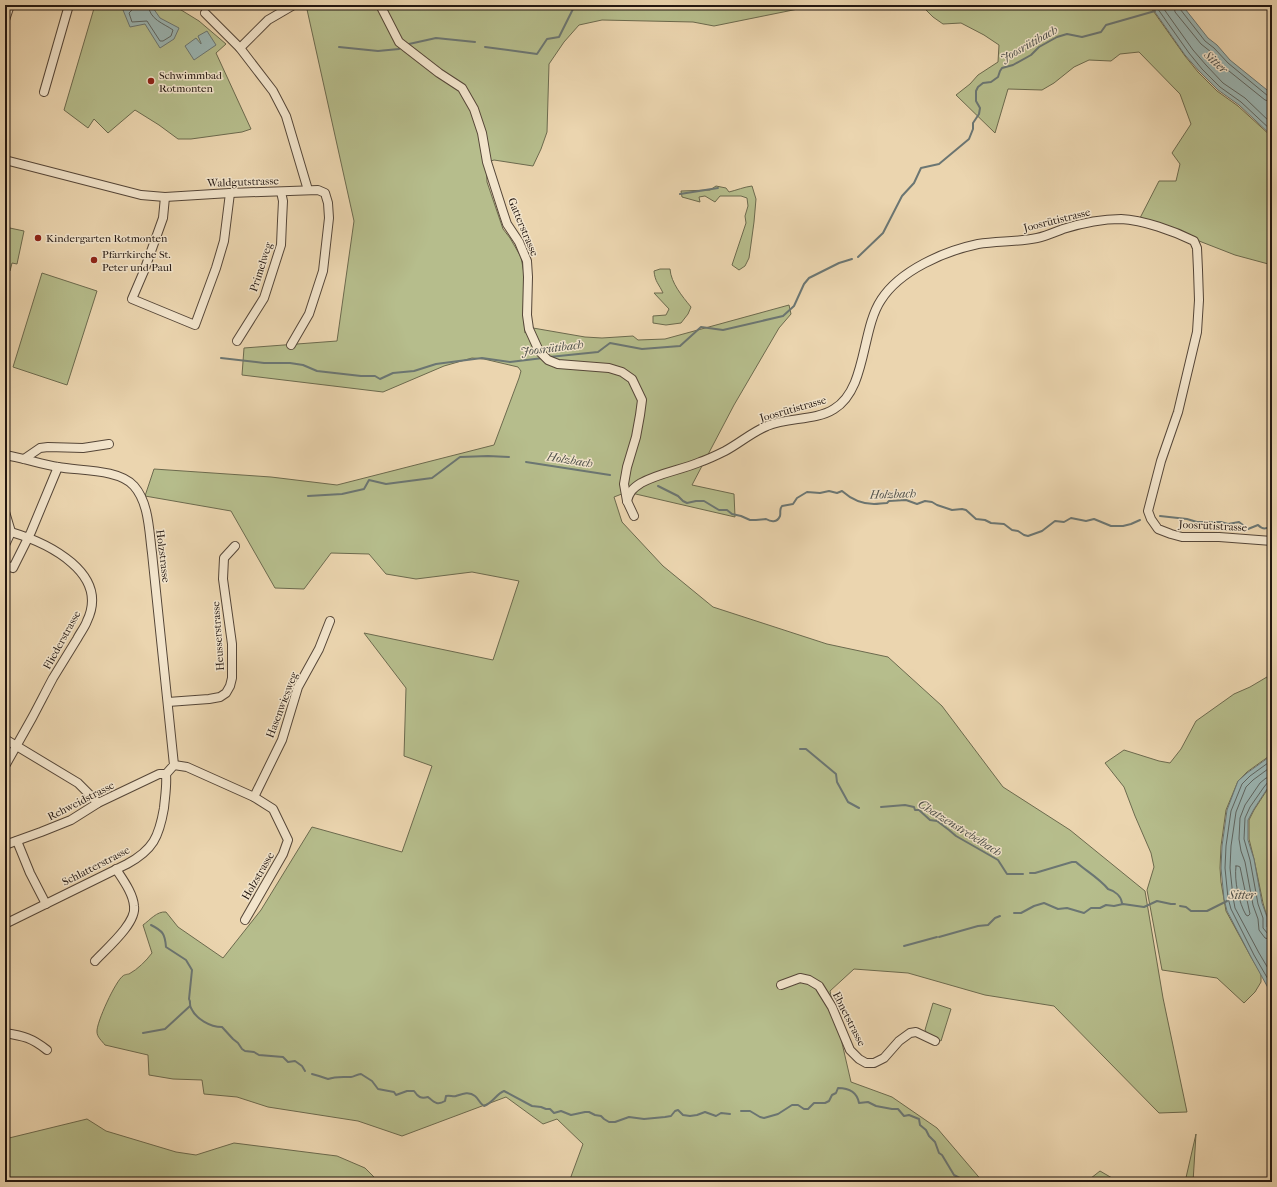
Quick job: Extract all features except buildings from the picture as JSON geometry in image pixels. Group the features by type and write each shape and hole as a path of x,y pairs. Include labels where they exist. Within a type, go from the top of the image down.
{"street":[{"path":"5,20 10,5"},
{"path":"44,92 68,5"},
{"name":"Gatterstrasse","path":"380,5 399,42 439,73 462,88 474,109 482,133 487,162 507,224 519,242 527,261 527,315 529,329 539,351 558,364 609,368 622,372 632,379 642,400 636,437 627,467 624,484 627,501 634,516"},
{"path":"240,48 268,20 292,6"},
{"path":"205,13 240,48 273,91 286,116 308,190"},
{"name":"Waldgutstrasse","path":"5,160 141,195 165,197 308,190 318,190 325,194 328,203 329,218 323,271 309,314 291,345"},
{"name":"Primelweg","path":"237,341 264,298 281,245 281,192"},
{"path":"165,197 163,218 144,271 132,298 194,324 216,268 224,241 230,193"},
{"name":"Joosrütistrasse","path":"627,501 632,489 642,483 666,473 700,463 726,450 748,435 768,425 820,415 842,404 849,395 853,385 861,363 873,313 881,299 892,286 925,263 964,248 980,244 1038,238 1083,223 1119,219 1145,222 1194,241 1197,248 1199,300 1197,332 1178,412 1161,461 1148,511 1151,519 1158,528 1182,537 1219,537 1272,541"},
{"path":"24,459 40,448 83,448 109,444"},
{"name":"Holzstrasse","path":"5,455 58,467 94,471 123,478 133,486 142,499 148,520 152,553 174,765 187,767 254,797 273,809 288,840 283,854 245,920"},
{"path":"5,565 13,568 28,539 58,467"},
{"path":"5,512 12,532 5,545"},
{"name":"Fliederstrasse","path":"5,766 88,620 92,603 92,596 89,586 79,569 63,556 12,532"},
{"name":"Heusserstrasse","path":"168,702 209,700 220,697 226,693 230,686 232,678 232,644 224,579 224,558 235,546"},
{"name":"Hasenwiesweg","path":"254,797 282,740 298,687 319,649 330,621"},
{"path":"5,739 78,783 98,804"},
{"path":"166,774 174,765"},
{"name":"Rehweidstrasse","path":"5,845 71,820 98,804 159,774 166,774"},
{"name":"Schlatterstrasse","path":"5,924 136,859 147,850 159,831 167,786 166,774"},
{"path":"17,841 30,873 46,904"},
{"path":"95,961 126,927 134,915 134,906 131,896 116,869"},
{"name":"Ebnetstrasse","path":"781,985 800,978 809,980 819,986 832,1007 850,1050 859,1059 866,1063 874,1063 884,1058 899,1041 910,1033 916,1032 935,1041"},
{"path":"5,1033 19,1035 36,1041 47,1050"}],"green space":[{"name":"Schwimmbad Rotmonten","path":"95,5 173,5 199,21 226,44 216,53 251,129 242,132 191,139 178,139 135,110 108,133 94,119 88,128 64,110"},
{"path":"306,5 378,5 398,43 461,90 473,111 486,162 487,182 503,229 521,257 525,279 525,333 533,328 585,337 602,338 633,336 638,340 665,339 789,305 791,314 779,328 734,405 692,485 734,494 735,517 627,492 614,497 622,522 663,566 713,607 827,644 888,657 942,706 1003,787 1070,830 1145,891 1163,998 1187,1112 1159,1113 1054,1006 985,995 908,973 854,969 830,991 851,1082 892,1097 937,1128 983,1182 569,1182 583,1144 557,1119 543,1124 506,1097 402,1136 358,1121 268,1107 237,1097 204,1094 202,1080 173,1079 149,1075 148,1055 105,1045 100,1039 97,1032 100,1020 116,985 123,976 136,970 152,953 143,925 157,914 166,912 178,927 223,958 261,910 312,827 402,852 432,766 404,756 406,688 364,633 493,660 519,581 472,572 416,579 386,574 369,554 331,553 304,589 275,588 231,511 145,496 154,469 271,477 337,485 494,445 519,378 521,371 518,367 484,359 472,358 444,366 383,392 242,375 244,348 337,341 354,221"},
{"path":"381,5 808,5 798,9 714,26 693,22 602,20 579,25 564,42 549,64 547,132 533,166 494,160 488,162 464,86 400,41"},
{"path":"921,5 1149,5 1198,72 1217,91 1238,106 1272,137 1272,265 1235,255 1140,218 1159,181 1176,181 1180,164 1172,153 1191,124 1180,94 1139,52 1120,54 1111,61 1089,60 1074,67 1054,83 1042,90 1008,89 995,133 956,95 970,84 978,75 998,62 999,45 961,23 943,24 933,17"},
{"path":"716,186 726,188 729,192 752,186 756,199 749,258 745,266 739,270 732,265 746,223 745,216 748,206 747,198 741,196 720,196 715,202 705,196 699,197 700,202 682,197 681,191 710,190"},
{"path":"5,227 24,231 17,264 12,263 10,271 6,270 5,274"},
{"path":"660,269 670,269 672,279 691,307 681,323 666,325 653,323 653,316 666,315 669,309 654,293 663,293 656,280 654,271"},
{"path":"42,273 97,291 67,385 13,367"},
{"path":"1272,674 1272,754 1247,772 1238,781 1226,810 1221,846 1221,882 1226,911 1261,974 1261,982 1255,992 1244,1003 1217,978 1162,970 1147,890 1154,867 1151,853 1124,787 1105,763 1124,750 1170,763 1181,749 1196,721 1234,694 1250,687"},
{"path":"1272,785 1272,932 1267,927 1267,917 1249,839 1249,820 1267,790"},
{"path":"933,1003 951,1009 941,1041 927,1034 925,1030"},
{"path":"87,1119 106,1131 176,1152 196,1155 234,1143 337,1156 365,1168 379,1182 5,1182 5,1139"},
{"path":"1196,1134 1193,1182 1185,1182"},
{"path":"1100,1171 1112,1178 1112,1182 1086,1182"}],"water":[{"path":"132,5 151,5 160,18 179,28 174,39 160,48 145,24 130,27 123,10"},
{"name":"Sitter","path":"1150,5 1182,5 1208,38 1217,45 1230,60 1272,94 1272,136 1239,105 1218,90 1199,71 1185,55"},
{"path":"207,31 216,45 194,60 185,46 196,38 201,44 198,36"},
{"name":"Sitter","path":"1272,755 1272,784 1267,789 1248,820 1248,840 1254,859 1262,903 1267,917 1267,927 1272,932 1272,995 1227,911 1224,899 1221,868 1222,846 1227,810 1238,781"}],"waterway":[{"path":"485,47 537,54 547,39 559,37 575,5"},
{"name":"Joosrütibach","path":"858,257 883,233 902,196 914,183 921,168 939,164 969,139 973,129 973,123 979,114 980,108 976,101 976,91 978,87 983,83 991,82 998,77 1002,68 1013,65 1031,55 1039,47 1057,37 1067,34 1082,37 1101,32 1106,25 1155,11"},
{"path":"409,44 436,38 475,42"},
{"path":"339,47 378,51 399,49"},
{"path":"680,194 718,188"},
{"name":"Joosrütibach","path":"549,357 598,352 610,343 642,349 680,346 701,327 723,330 783,316 794,306 804,284 809,278 839,263 852,259"},
{"name":"Joosrütibach","path":"221,358 264,363 290,363 303,365 317,371 361,376 375,376 380,379 393,373 414,371 436,364 482,358 510,362 543,358"},
{"name":"Holzbach","path":"308,496 342,494 364,489 369,480 386,484 432,478 460,457 509,457"},
{"name":"Holzbach","path":"526,462 610,475"},
{"name":"Holzbach","path":"658,486 678,496 687,503 704,501 719,510 727,510 732,514 750,520 766,519 776,521 780,516 782,506 793,504 797,498 807,492 820,493 829,491 837,493 842,491 857,500 870,504 906,500 917,504 925,501 932,502 952,510 966,510 976,519 985,520 991,523 1004,524 1012,530 1028,536 1042,531 1055,521 1064,522 1071,518 1086,521 1094,519 1111,526 1123,526 1140,520"},
{"name":"Holzbach","path":"1160,516 1187,519 1197,522 1221,522 1228,524 1239,522 1248,529 1258,525 1261,528 1268,528 1272,526"},
{"name":"Chatzenstrebelbach","path":"800,749 806,749 836,774 837,782 848,802 859,808"},
{"name":"Chatzenstrebelbach","path":"881,807 905,805 914,807 915,810 919,810 930,820 937,821 956,836 998,860 1007,874 1023,874"},
{"name":"Chatzenstrebelbach","path":"1030,873 1076,862 1101,881 1108,889 1117,894 1122,903"},
{"name":"Chatzenstrebelbach","path":"1014,913 1021,913 1034,906 1044,903 1058,909 1067,908 1084,913 1091,908 1100,908 1106,905 1114,906 1123,904 1144,907 1157,901 1175,904"},
{"name":"Chatzenstrebelbach","path":"1180,906 1186,907 1191,911 1207,911 1227,901"},
{"name":"Chatzenstrebelbach","path":"939,937 978,926 988,925 995,918 1000,916"},
{"path":"151,925 163,933 166,947 186,960 192,970 189,999 191,1008 196,1016 208,1024 222,1027 245,1051 254,1052 259,1055 283,1057 288,1062 295,1061 302,1066 305,1071"},
{"name":"Chatzenstrebelbach","path":"904,946 937,937"},
{"path":"143,1033 165,1029 190,1006"},
{"path":"312,1074 328,1079 337,1077 352,1077 361,1074 372,1081 378,1089 394,1092 396,1095 407,1091 414,1091 420,1097 428,1097 434,1102 438,1103 445,1101 446,1096 455,1096 468,1093 473,1094 484,1106 504,1091 532,1106 550,1109 554,1113 561,1111 571,1115 589,1112 601,1116 609,1122 615,1122 629,1117 644,1119 671,1116 678,1110 683,1115 690,1116 705,1112 716,1116 721,1113 730,1114"},
{"path":"741,1111 750,1111 764,1118 778,1114 792,1105 798,1105 804,1109 808,1109 814,1103 825,1103 829,1101 832,1095 836,1093 838,1088 852,1091 859,1103 868,1102 876,1106 898,1109 904,1116 909,1115 919,1119 920,1125 935,1142 939,1153 942,1155 954,1175 967,1182"}],"place":[{"name":"Schwimmbad Rotmonten","path":"151,81"},
{"name":"Kindergarten Rotmonten","path":"38,238"},
{"name":"Pfarrkirche St. Peter und Paul","path":"94,260"}]}
